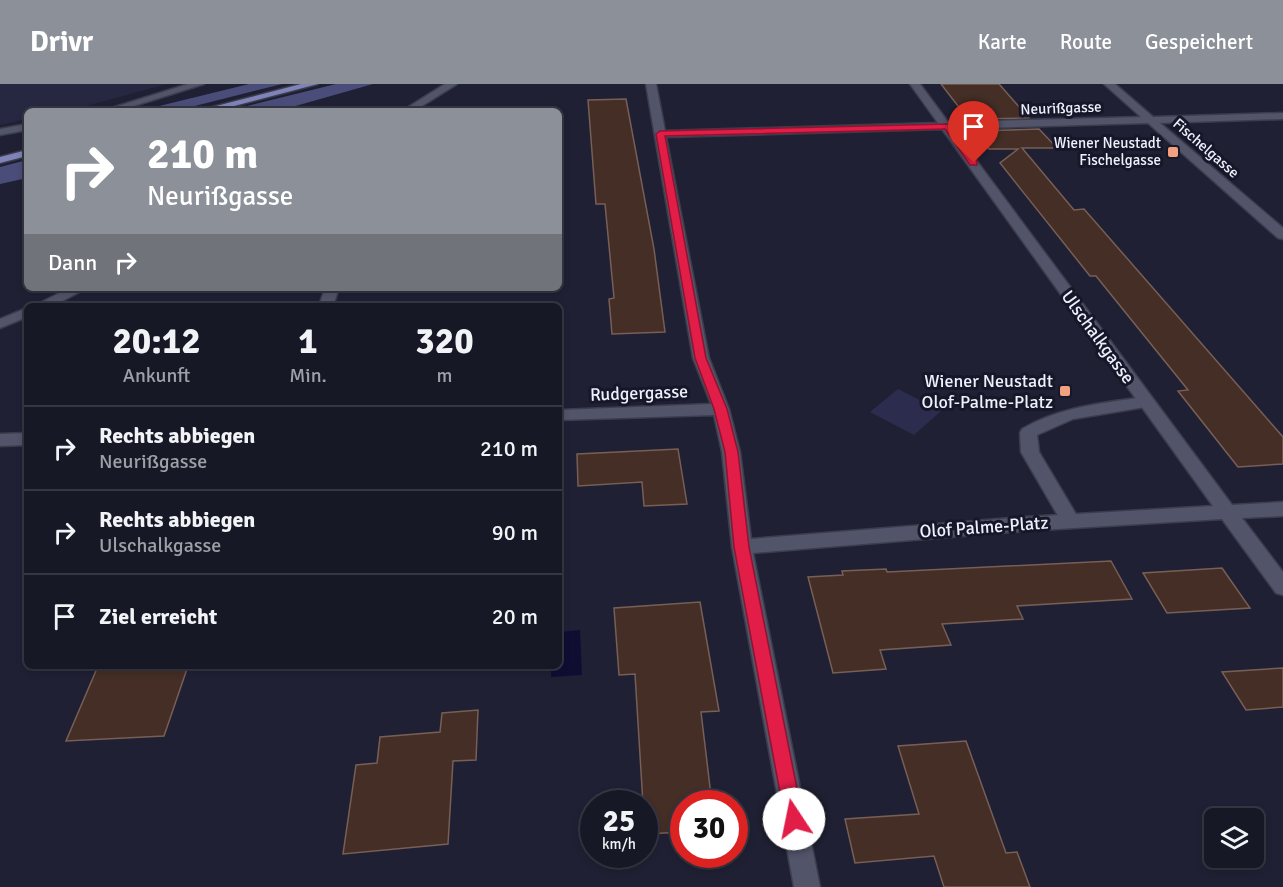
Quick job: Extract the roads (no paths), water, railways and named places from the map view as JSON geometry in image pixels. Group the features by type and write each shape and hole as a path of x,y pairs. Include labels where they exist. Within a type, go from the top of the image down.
{"main road":[{"path":"214,108 313,84"},
{"path":"0,160 24,154"}],"street":[{"path":"117,108 199,84"},
{"path":"412,108 452,84"},
{"path":"651,84 701,358 721,409 731,452 741,547 807,887"},
{"name":"Ulschalkgasse","path":"915,84 1144,402 1283,587"},
{"name":"Fischelgasse","path":"1109,84 1283,235"},
{"name":"Neurißgasse","path":"660,134 1283,116"},
{"path":"0,132 24,128"},
{"path":"48,303 74,291"},
{"path":"0,324 24,313"},
{"path":"1071,521 1030,452 1028,433 1044,422 1086,411 1144,402"},
{"name":"Rudgergasse","path":"562,415 721,409"},
{"path":"0,440 24,439"},
{"name":"Olof Palme-Platz","path":"741,547 1071,521 1283,509"}],"place":[{"name":"Wiener Neustadt Fischelgasse","path":"1173,152"},
{"name":"Wiener Neustadt Olof-Palme-Platz","path":"1065,391"}]}
